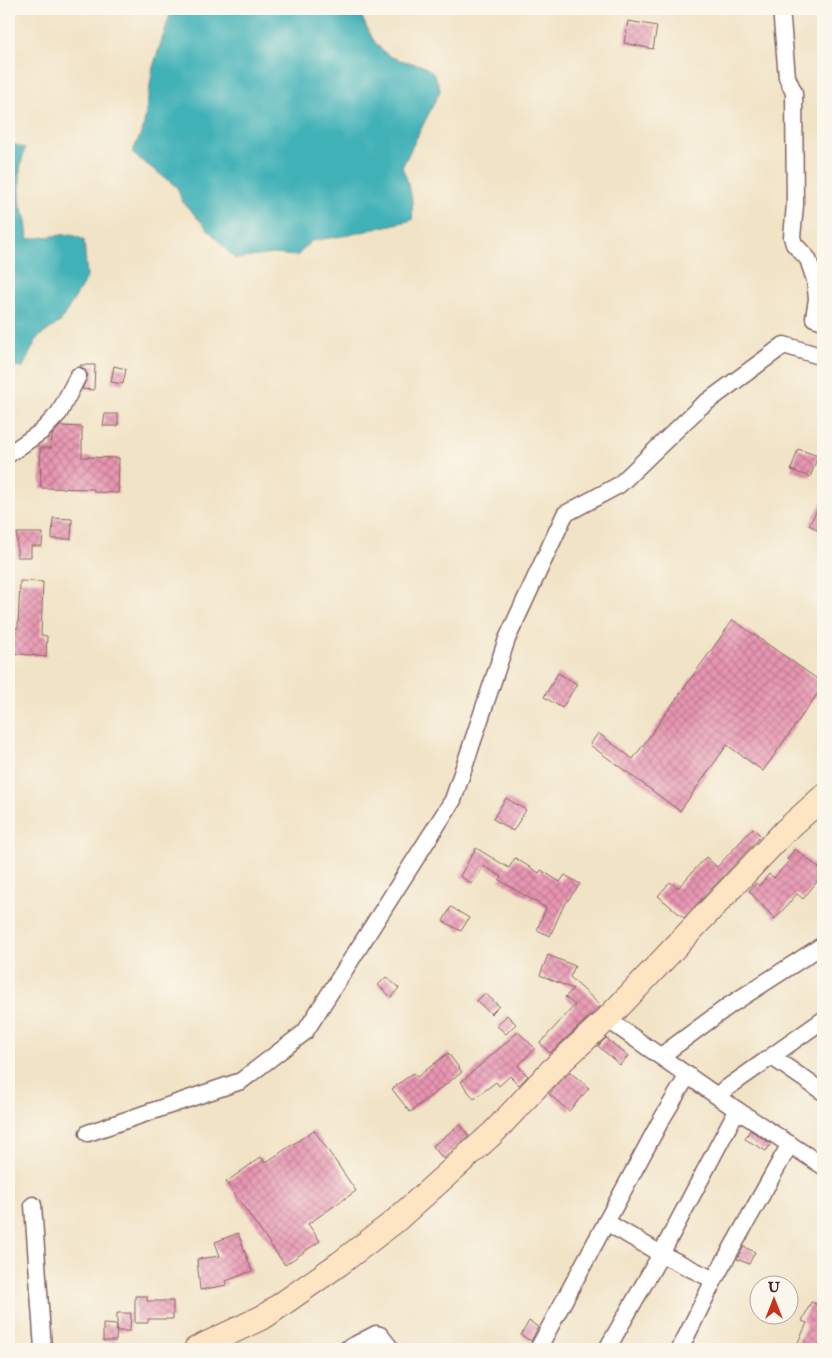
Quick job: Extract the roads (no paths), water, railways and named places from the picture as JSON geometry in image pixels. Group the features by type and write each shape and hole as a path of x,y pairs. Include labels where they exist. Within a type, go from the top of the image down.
{"street":[{"path":"781,9 787,72 794,92 792,237 794,244 808,260 815,280 817,299 814,318 823,321"},
{"path":"88,1133 241,1081 305,1032 453,800 507,639 565,514 619,485 700,407 784,345 823,357"},
{"path":"9,454 42,430 59,413 78,376"},
{"path":"196,1349 265,1316 340,1264 394,1222 493,1133 552,1070 607,1019 785,831 823,797"},
{"path":"662,1056 730,1005 823,944"},
{"path":"607,1019 737,1110 823,1166"},
{"path":"717,1095 822,1023"},
{"path":"772,1057 823,1092"},
{"path":"541,1348 606,1222 688,1075"},
{"path":"608,1349 661,1254 737,1110"},
{"path":"680,1349 714,1280 790,1144"},
{"path":"33,1205 42,1349"},
{"path":"606,1222 661,1254 714,1280"},
{"path":"347,1349 376,1334 380,1335 391,1349"}],"water":[{"path":"172,9 358,9 379,48 392,57 418,64 432,72 437,80 440,91 402,167 411,193 412,220 349,235 311,241 297,256 273,254 235,259 182,201 177,187 132,153 143,129 153,67"},
{"path":"9,143 25,148 20,168 20,203 26,220 28,239 71,234 84,240 87,278 60,322 37,338 23,367 9,365"}]}
